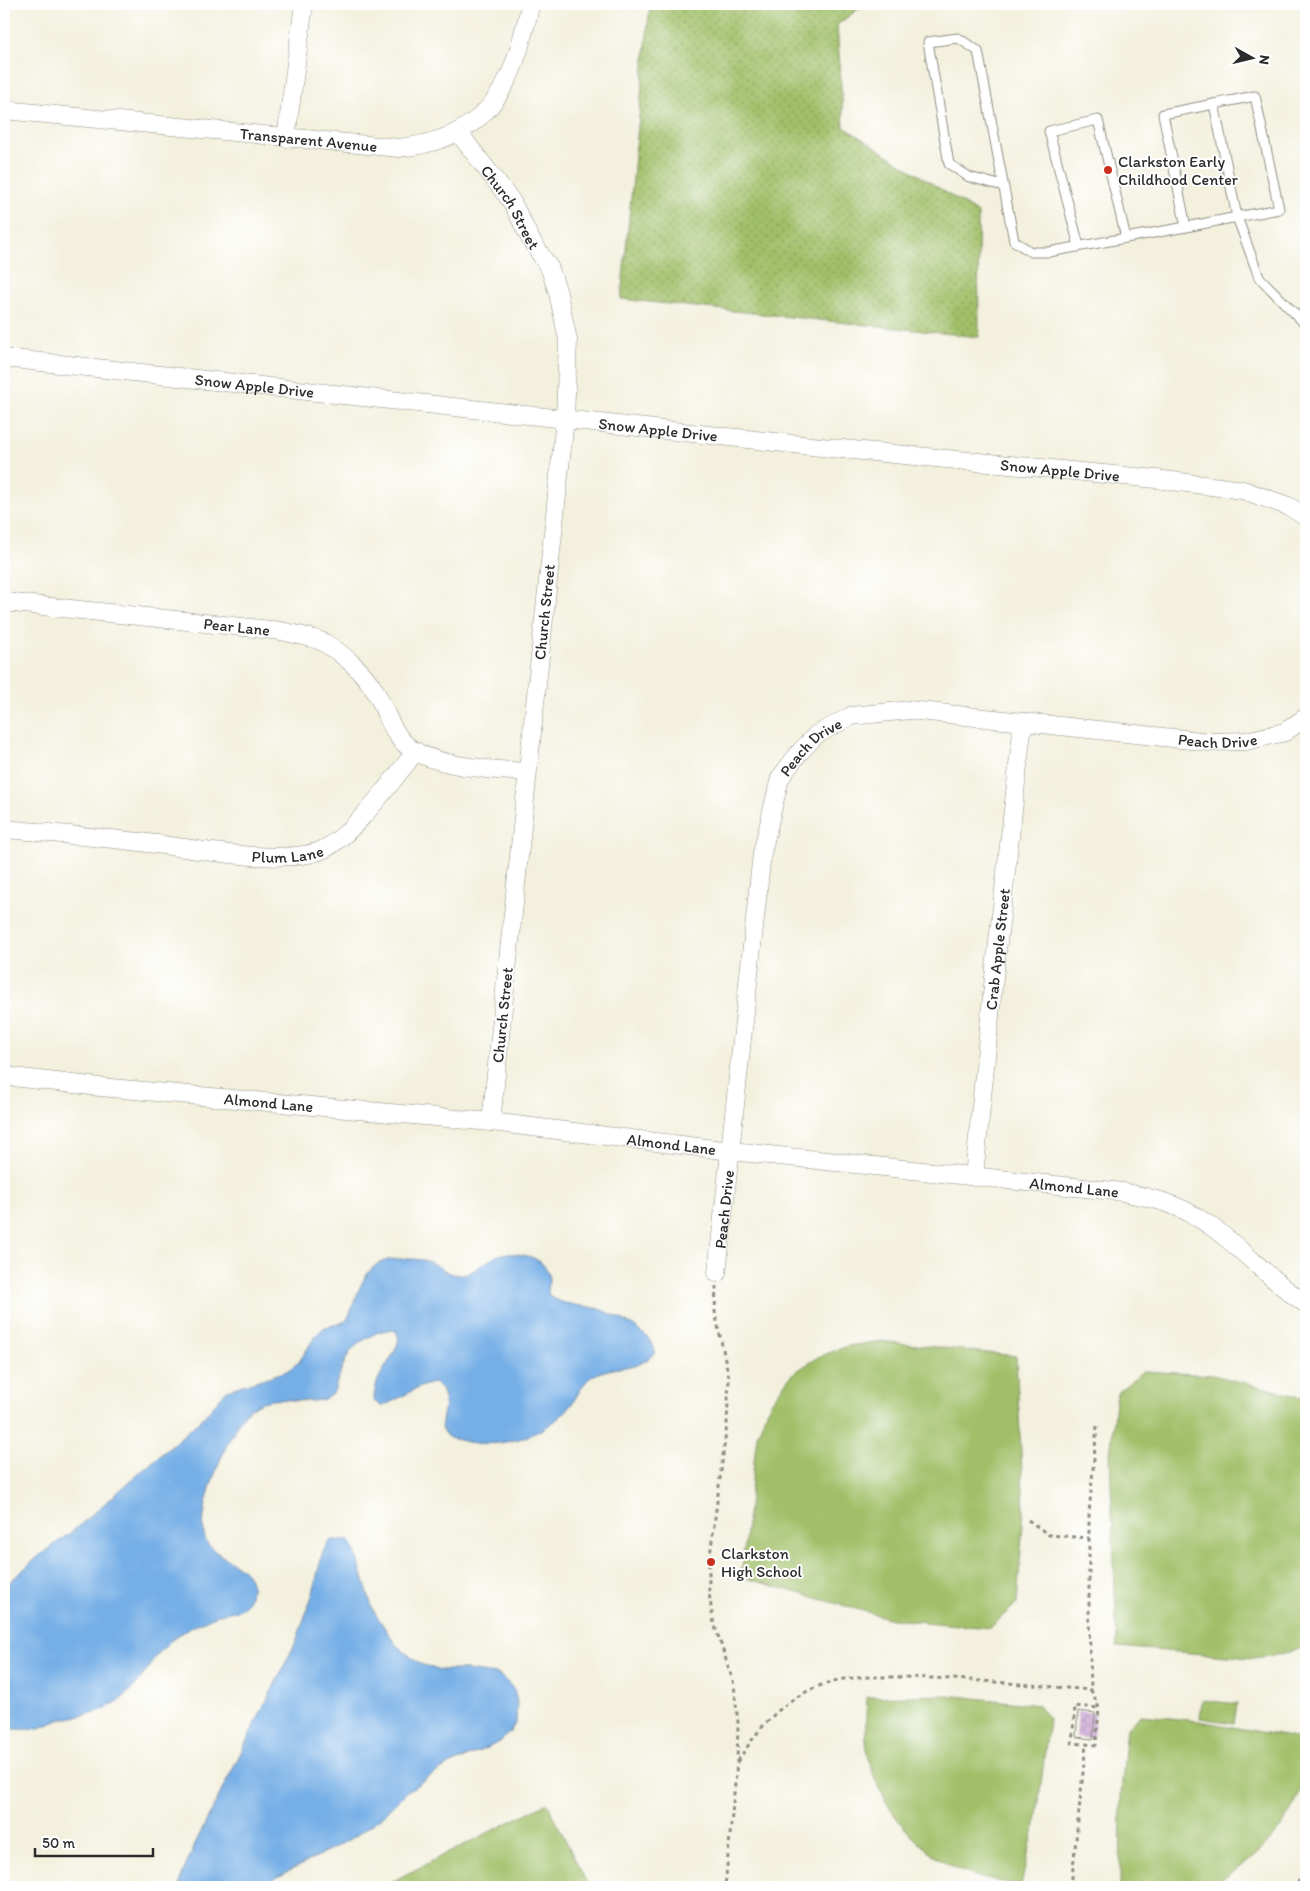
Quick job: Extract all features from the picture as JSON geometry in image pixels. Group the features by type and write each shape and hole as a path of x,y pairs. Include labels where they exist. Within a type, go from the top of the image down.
{"street":[{"path":"286,138 304,4"},
{"name":"Transparent Avenue","path":"4,110 399,148 423,146 458,132 478,120 497,99 509,80 519,55 530,4"},
{"name":"Church Street","path":"458,132 512,202 531,240 550,269 558,293 568,340 565,420 490,1122"},
{"name":"Snow Apple Drive","path":"4,358 565,420 1156,479 1243,490 1288,506 1306,516"},
{"name":"Pear Lane","path":"4,602 281,630 324,642 358,669 375,690 396,732 405,744 416,751"},
{"name":"Peach Drive","path":"717,1274 762,853 780,778 798,754 816,735 851,716 910,710 1210,742 1246,741 1285,732 1306,717"},
{"name":"Crab Apple Street","path":"974,1177 993,986 1023,722"},
{"path":"416,751 422,755 460,766 527,772"},
{"name":"Plum Lane","path":"4,829 140,842 253,856 310,853 322,850 343,835 376,800 416,751"},
{"name":"Almond Lane","path":"4,1076 100,1087 490,1122 731,1151 1123,1192 1175,1206 1207,1224 1286,1291 1306,1304"}],"lane":[{"path":"1003,186 969,177 949,164 928,42 958,38 978,51 1014,241 1031,252 1049,252 1236,218 1279,209 1255,96 1163,114 1186,227"},
{"path":"1214,104 1236,218 1259,277 1306,325"},
{"path":"1080,246 1049,131 1098,120 1126,238"}],"path":[{"path":"717,1274 715,1312 730,1378 727,1424 709,1564 709,1592 714,1620 734,1684 738,1723 737,1762 725,1887"},
{"path":"1097,1426 1089,1513 1088,1619 1092,1690 1099,1708 1096,1745 1072,1743 1076,1706 1099,1708"},
{"path":"1028,1520 1049,1535 1088,1538"},
{"path":"737,1762 755,1734 778,1709 828,1682 867,1677 910,1678 1092,1690"},
{"path":"1071,1887 1086,1744"},
{"path":"1291,1887 1306,1876"}],"green space":[{"path":"650,4 865,4 837,25 844,127 978,213 979,337 621,299"},
{"path":"881,1341 1016,1356 1024,1510 1017,1603 990,1628 892,1619 741,1577 757,1435 771,1402 791,1375 818,1357 848,1346"},
{"path":"1143,1371 1213,1375 1306,1398 1306,1645 1285,1654 1252,1658 1117,1647 1110,1455 1117,1393"},
{"path":"947,1695 1038,1705 1049,1719 1037,1816 1021,1885 969,1874 951,1866 934,1855 918,1842 891,1810 873,1774 866,1740 867,1697"},
{"path":"1202,1700 1237,1704 1234,1723 1200,1718"},
{"path":"1141,1715 1199,1721 1306,1740 1305,1768 1302,1782 1298,1796 1283,1825 1260,1851 1219,1881 1204,1887 1120,1887 1121,1794 1127,1727"},
{"path":"547,1803 589,1887 381,1887"}],"water":[{"path":"502,1254 529,1256 541,1262 549,1275 548,1294 559,1301 572,1305 593,1307 624,1320 648,1338 655,1352 649,1359 641,1363 598,1373 590,1378 567,1410 546,1427 522,1438 484,1444 452,1439 445,1434 441,1428 445,1403 441,1388 434,1383 420,1387 381,1406 374,1401 380,1375 393,1355 399,1339 396,1331 389,1330 377,1333 363,1340 349,1353 333,1393 325,1399 314,1401 276,1400 263,1402 251,1408 240,1420 219,1462 208,1497 203,1529 206,1541 211,1548 236,1564 249,1577 251,1585 250,1598 245,1605 237,1610 210,1618 177,1636 163,1648 135,1686 124,1697 110,1706 93,1713 59,1720 43,1727 30,1729 4,1728 4,1587 40,1555 73,1531 203,1418 227,1390 287,1371 299,1362 316,1335 325,1327 347,1320 365,1278 379,1263 389,1260 420,1260 430,1262 449,1273 462,1275 471,1272"},
{"path":"347,1540 351,1543 373,1610 396,1645 420,1664 438,1670 466,1670 497,1674 514,1689 517,1702 516,1722 510,1732 500,1742 447,1766 424,1780 407,1792 379,1819 354,1837 259,1887 180,1887 182,1875 197,1840 296,1642 313,1593 322,1554 328,1542"}],"building":[{"path":"1078,1711 1095,1713 1093,1739 1076,1737"}],"place":[{"name":"Clarkston Early Childhood Center","path":"1108,170"},
{"name":"Clarkston High School","path":"711,1562"}]}
